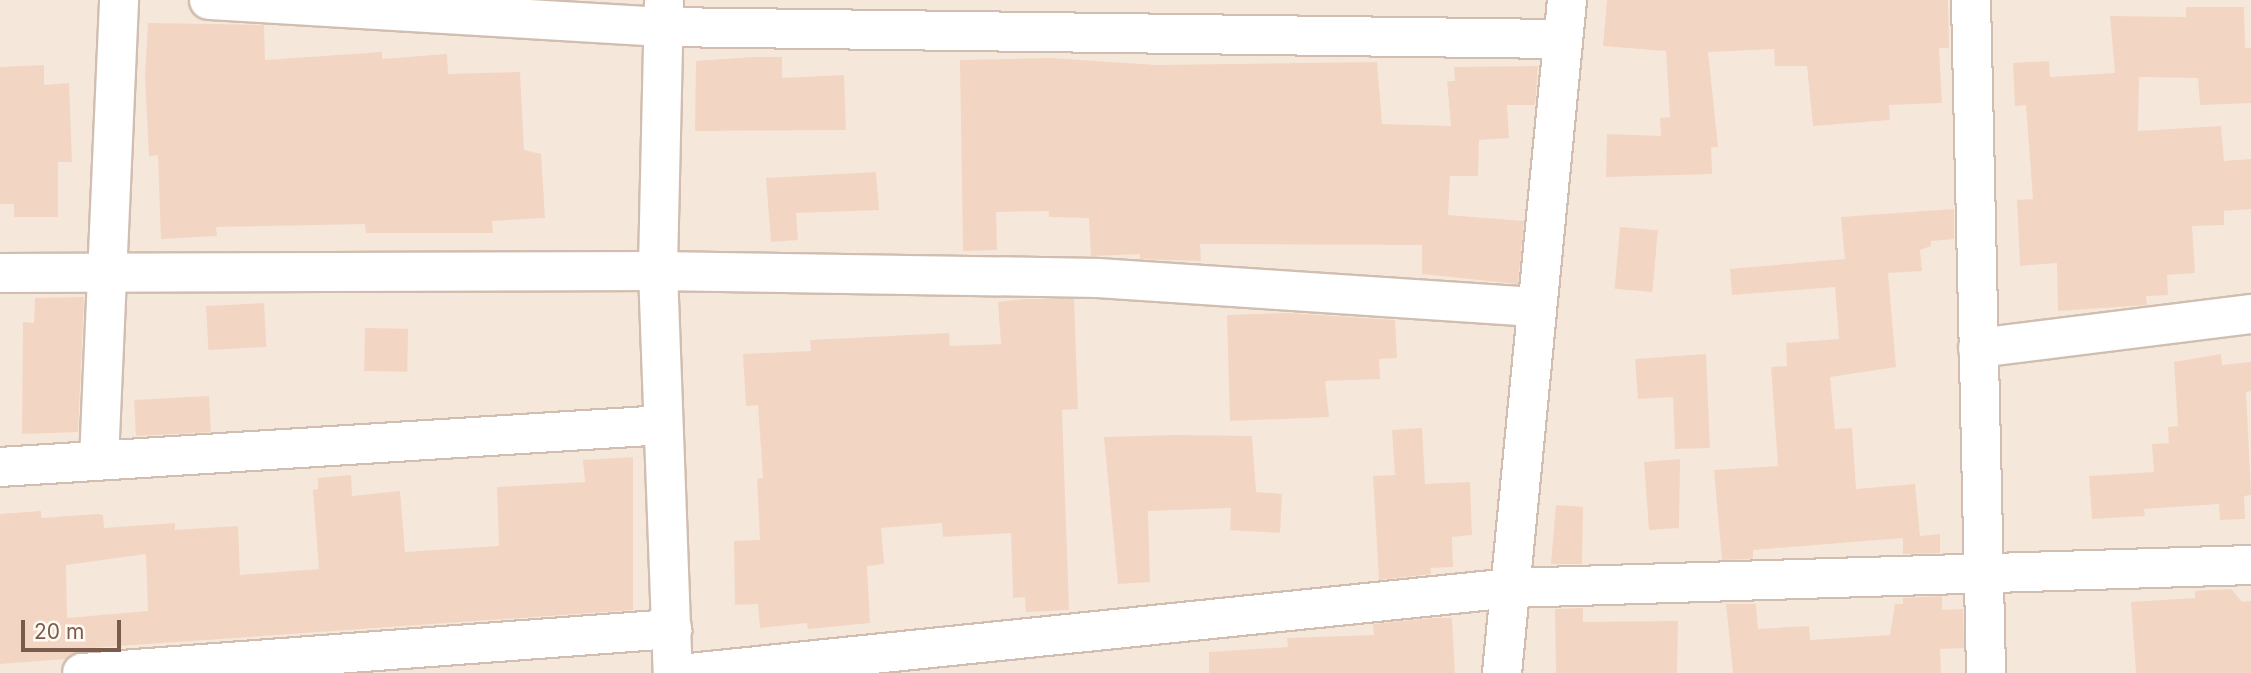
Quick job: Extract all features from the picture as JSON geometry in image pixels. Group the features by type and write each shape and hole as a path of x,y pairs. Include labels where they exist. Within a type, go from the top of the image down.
{"street":[{"path":"99,460 104,275 119,0"},
{"path":"209,0 1560,39"},
{"path":"1502,673 1534,307 1560,39 1567,0"},
{"path":"1972,0 1978,348 1987,575 1986,673"},
{"path":"664,13 658,271 673,673"},
{"path":"0,273 104,275 658,271 1098,278 1534,307"},
{"path":"1978,348 2251,314"},
{"path":"0,467 663,425"},
{"path":"690,673 1511,588 2251,565"},
{"path":"82,673 672,629"}],"shaded area":[{"path":"0,0 2251,0 2251,673 0,673"}],"building":[{"path":"1607,0 1948,0 1949,48 1939,48 1942,103 1889,105 1890,120 1813,126 1807,66 1775,66 1774,49 1708,52 1718,147 1711,147 1712,174 1606,177 1607,134 1661,136 1660,118 1670,117 1666,51 1603,46"},
{"path":"2186,7 2244,7 2245,48 2251,48 2251,103 2200,105 2198,78 2139,77 2138,131 2221,126 2224,161 2251,159 2251,209 2224,211 2224,225 2192,226 2195,273 2167,275 2168,295 2146,296 2147,305 2058,311 2057,263 2020,266 2017,200 2033,199 2026,105 2015,106 2013,63 2049,61 2050,77 2115,73 2110,16 2186,17"},
{"path":"148,23 264,25 265,60 382,52 382,59 447,54 448,74 520,72 524,150 541,154 545,218 492,221 493,233 366,233 365,224 216,227 217,236 161,239 158,155 149,156 145,78"},
{"path":"782,57 782,78 844,75 846,130 695,131 696,61"},
{"path":"1050,58 1156,65 1377,62 1382,124 1451,126 1447,81 1455,81 1454,67 1538,66 1535,105 1507,105 1509,138 1479,140 1478,176 1450,176 1448,215 1524,221 1518,284 1422,274 1422,245 1200,244 1201,261 1140,259 1140,254 1091,256 1089,218 1049,217 1049,211 996,212 997,250 963,251 960,60"},
{"path":"44,65 44,85 69,83 72,162 58,162 58,217 14,217 14,204 0,204 0,67"},
{"path":"876,172 879,210 796,213 798,240 771,242 766,178"},
{"path":"1954,209 1954,239 1931,241 1931,246 1920,250 1922,271 1888,273 1896,367 1830,377 1835,429 1852,428 1856,489 1915,484 1920,536 1940,534 1940,553 1903,554 1903,538 1753,550 1753,559 1722,560 1714,470 1778,466 1771,367 1787,366 1786,343 1839,339 1835,287 1732,295 1730,269 1845,259 1841,217"},
{"path":"1620,227 1658,230 1652,292 1615,289"},
{"path":"84,297 78,432 22,434 23,322 34,323 35,298"},
{"path":"1074,299 1078,409 1062,410 1069,610 1026,612 1025,597 1013,598 1011,533 943,537 942,523 881,528 884,564 867,566 870,623 808,629 807,623 760,628 758,604 735,605 734,541 760,540 757,479 763,478 758,405 746,406 743,354 811,351 810,340 949,333 950,346 1001,344 998,302"},
{"path":"264,303 266,347 208,350 206,306"},
{"path":"1288,313 1395,320 1397,358 1379,359 1380,379 1325,381 1329,417 1230,421 1227,315"},
{"path":"365,328 408,329 407,372 364,371"},
{"path":"1706,354 1710,448 1675,449 1673,397 1638,399 1635,359"},
{"path":"2221,354 2222,365 2251,362 2251,391 2246,392 2251,495 2244,496 2245,519 2220,520 2219,504 2144,509 2145,516 2092,519 2089,476 2154,472 2152,444 2169,443 2168,427 2178,426 2174,362"},
{"path":"209,396 211,432 136,436 134,400"},
{"path":"1422,428 1425,484 1470,482 1472,535 1452,537 1453,567 1430,568 1431,574 1379,580 1373,476 1395,475 1392,430"},
{"path":"1252,436 1256,492 1282,494 1280,533 1230,530 1231,508 1148,511 1150,582 1118,584 1104,437"},
{"path":"633,457 633,610 90,648 66,659 0,664 0,514 41,511 41,518 97,514 103,515 104,528 175,523 175,530 238,526 240,575 319,569 313,490 318,489 318,478 351,475 352,496 400,491 405,552 499,546 497,487 585,482 583,460","holes":["146,554 148,611 67,618 66,565"]},
{"path":"1680,459 1679,528 1649,530 1644,462"},
{"path":"1556,505 1583,507 1582,564 1551,564"},
{"path":"2231,589 2242,602 2251,601 2251,673 2136,673 2131,602 2195,598 2195,591"},
{"path":"1942,596 1942,610 1963,609 1964,648 1940,649 1941,673 1733,673 1726,604 1756,604 1758,629 1809,626 1810,640 1890,635 1895,604 1903,604 1903,598"},
{"path":"1583,608 1583,622 1678,621 1677,673 1556,673 1555,609"},
{"path":"1452,618 1455,673 1209,673 1209,652 1288,647 1287,638 1374,635 1373,624"}]}
